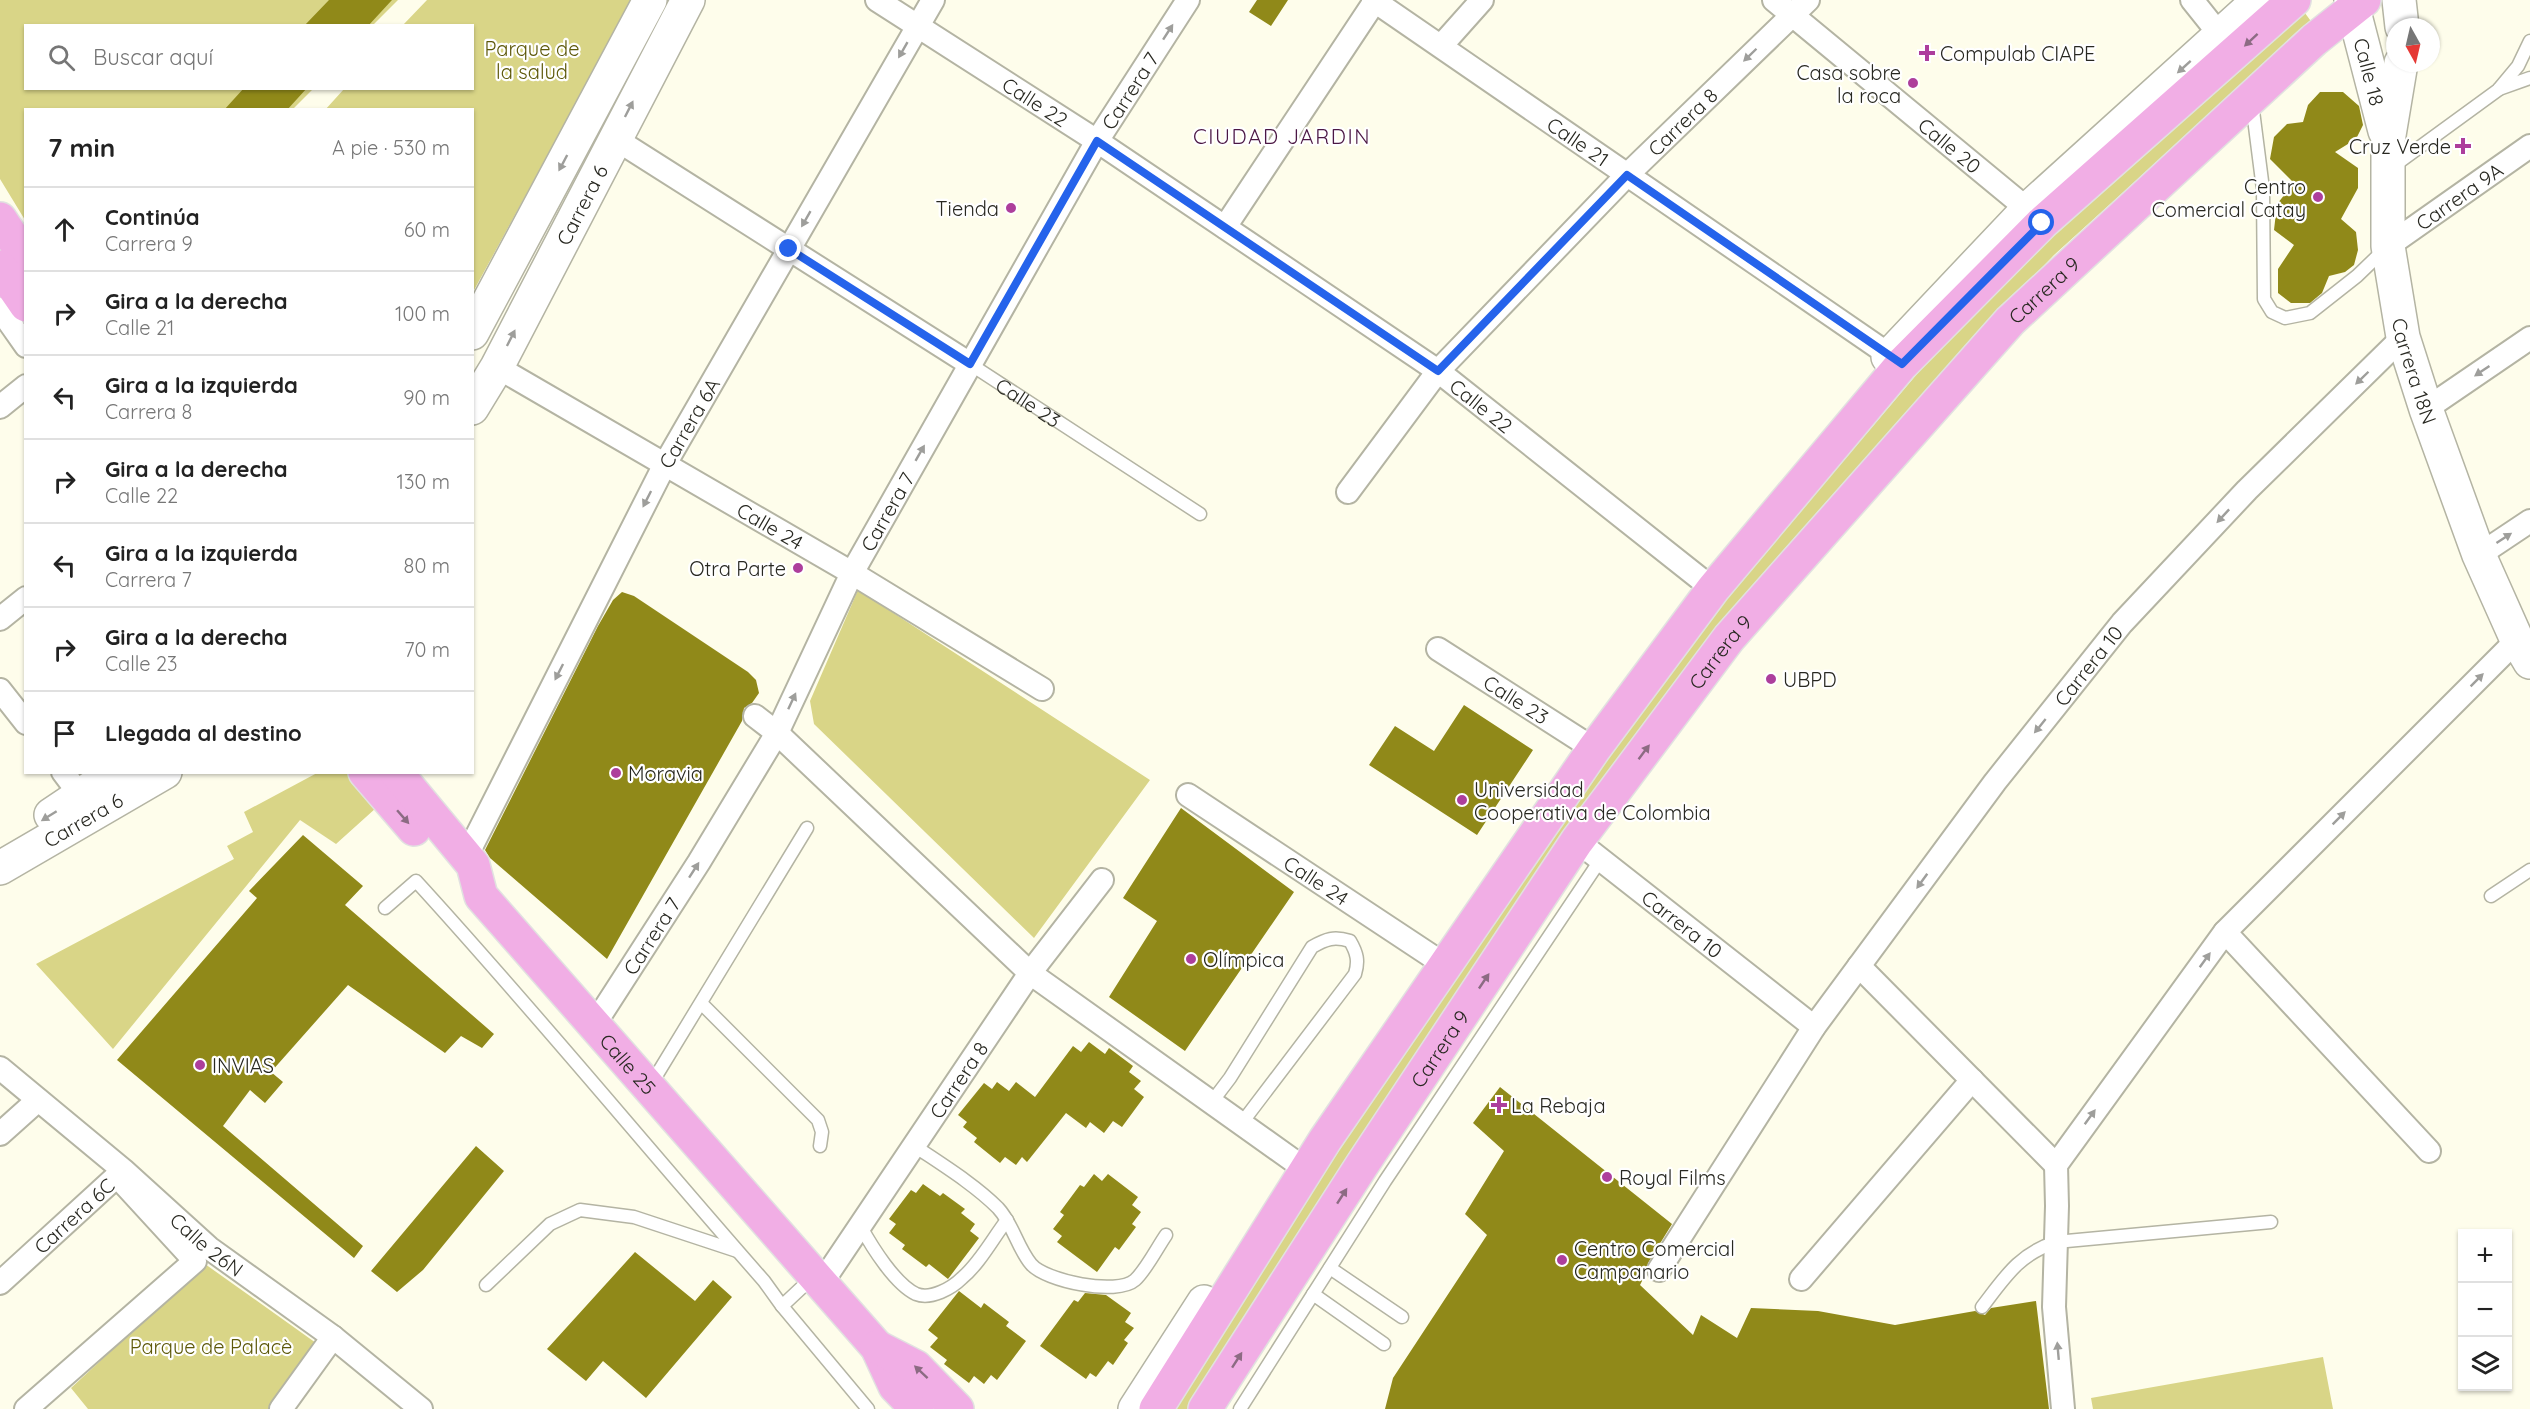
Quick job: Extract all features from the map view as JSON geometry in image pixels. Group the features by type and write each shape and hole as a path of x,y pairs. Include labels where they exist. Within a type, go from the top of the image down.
{"main road":[{"path":"1156,1409 1300,1166 1589,746 1708,585 1896,360 2035,216 2294,0"},
{"name":"Carrera 9","path":"1205,1409 1362,1165 1589,850 1729,638 2010,321 2356,3"},
{"path":"0,219 24,255"},
{"path":"0,267 24,303"},
{"path":"367,774 458,879 481,896"},
{"name":"Calle 25","path":"397,774 473,865 481,896 877,1347 895,1386 917,1409"},
{"name":"Calle 25","path":"877,1347 916,1367 957,1409"}],"street":[{"name":"Carrera 6","path":"474,329 650,0"},
{"name":"Carrera 6","path":"474,405 497,367 614,138 688,0"},
{"name":"Calle 22","path":"878,0 1097,141 1438,371 1708,585"},
{"name":"Carrera 6A","path":"466,857 665,464 933,0"},
{"name":"Carrera 7","path":"594,1025 699,862 777,733 852,573 1097,141 1188,0"},
{"path":"1441,46 1482,0"},
{"name":"Calle 20","path":"1774,0 1800,7 2035,216"},
{"path":"2192,0 2220,35"},
{"path":"2035,216 2220,35 2259,0"},
{"path":"2399,0 2401,18"},
{"path":"1225,227 1374,1"},
{"name":"Calle 21","path":"1374,1 1896,360"},
{"name":"Calle 18","path":"2356,3 2388,156"},
{"name":"Carrera 8","path":"1348,492 1438,371 1627,175 1800,7"},
{"name":"Carrera 18N","path":"2400,72 2388,156 2388,246 2403,337 2426,409 2479,555 2524,650"},
{"name":"Calle 23","path":"614,138 970,364"},
{"name":"Carrera 9A","path":"2388,246 2530,146"},
{"path":"0,309 24,343"},
{"name":"Carrera 10","path":"1659,1270 1814,1028 1995,782 2122,623 2247,490 2403,337"},
{"path":"2426,409 2530,338"},
{"name":"Calle 24","path":"497,367 852,573 1042,689"},
{"path":"0,407 24,388"},
{"path":"2479,555 2530,521"},
{"path":"0,619 24,600"},
{"name":"Calle 23","path":"1438,649 1589,746"},
{"path":"2058,1406 2054,1307 2056,1165 2225,932 2524,650"},
{"path":"0,690 24,720"},
{"path":"754,716 777,733 1030,973 1300,1166 1135,1409"},
{"name":"Carrera 6","path":"0,847 72,784 108,774"},
{"name":"Carrera 6","path":"0,868 162,774"},
{"name":"Calle 24","path":"1188,795 1440,962"},
{"name":"Carrera 10","path":"1589,850 1814,1028"},
{"name":"Carrera 8","path":"818,1280 861,1227 913,1145 1030,973 1102,880"},
{"path":"2225,932 2429,1151"},
{"path":"1859,966 2056,1165"},
{"name":"Calle 26N","path":"0,1068 123,1170 209,1248 333,1337 421,1409"},
{"path":"1801,1279 1972,1080"},
{"path":"0,1134 38,1100"},
{"name":"Carrera 6C","path":"0,1283 117,1176 195,1261 26,1409"},
{"path":"281,1409 333,1337"}],"lane":[{"path":"2498,90 2518,66 2530,41"},
{"path":"2388,156 2498,90 2530,78"},
{"path":"2251,99 2263,189 2264,298 2272,312 2285,318 2310,313 2357,276 2388,246"},
{"name":"Calle 23","path":"970,364 1200,514"},
{"path":"649,1088 807,828"},
{"path":"1240,1409 1392,1171 1589,850"},
{"path":"2491,896 2530,870"},
{"path":"385,908 416,881 502,975 582,1072 764,1281 868,1409"},
{"path":"1211,1103 1230,1078 1312,947 1336,937 1350,941 1356,952 1358,963 1355,974 1241,1124"},
{"path":"702,1004 818,1120 822,1132 820,1146"},
{"path":"913,1145 984,1195 1007,1220 1032,1266 1049,1276 1066,1282 1106,1287 1134,1282 1166,1235"},
{"path":"486,1284 550,1224 580,1210 634,1217 738,1251"},
{"path":"861,1227 871,1245 900,1281 917,1294 934,1294 948,1289 964,1277 1007,1220"},
{"path":"1982,1307 2017,1263 2036,1249 2056,1242 2271,1222"},
{"path":"1330,1268 1402,1317"},
{"path":"782,1306 818,1280"},
{"path":"1313,1294 1384,1344"}],"green space":[{"path":"0,0 398,0 374,24 24,24 24,90 312,90 294,108 24,108 24,218 0,179"},
{"name":"Parque de la salud","path":"427,0 632,0 474,290 474,108 327,108 343,90 474,90 474,24 404,24"},
{"path":"2302,9 2313,24 2259,69 2054,255 1955,358 1780,554 1727,618 1194,1409 1176,1409 1251,1285 1383,1083 1572,807 1717,609 1940,347 2041,242"},
{"path":"858,590 1150,780 1034,938 814,724 810,701"},
{"path":"315,774 348,774 376,808 336,844 300,820 113,1049 36,964 234,859 227,846 253,832 244,812"},
{"name":"Parque de Palacè","path":"205,1264 316,1343 268,1409 88,1409 71,1388"},
{"path":"2323,1357 2333,1409 2093,1409 2091,1398"}],"building":[{"path":"329,0 392,0 370,24 306,24"},
{"path":"1257,0 1288,0 1271,26 1249,12"},
{"path":"242,90 305,90 289,108 226,108"},
{"name":"Centro Comercial Catay","path":"2320,92 2343,92 2359,106 2363,125 2356,139 2335,152 2358,168 2358,188 2341,219 2356,232 2358,250 2354,265 2345,272 2329,276 2322,293 2310,303 2291,303 2278,293 2278,269 2294,245 2274,230 2277,204 2294,183 2270,159 2274,137 2287,124 2303,122 2308,105"},
{"name":"Moravia","path":"622,592 634,596 748,672 756,680 759,693 752,703 744,708 742,721 607,959 490,858 485,850 598,626 613,600"},
{"name":"Universidad Cooperativa de Colombia","path":"1464,705 1533,750 1477,835 1369,765 1395,726 1434,751"},
{"name":"Olímpica","path":"1181,808 1294,892 1185,1051 1109,997 1157,921 1123,898"},
{"name":"INVIAS","path":"303,835 363,886 345,905 494,1034 482,1048 461,1036 445,1053 348,985 271,1072 283,1082 265,1103 250,1090 223,1126 363,1246 354,1258 117,1060 257,898 249,891"},
{"path":"1089,1042 1105,1054 1109,1048 1133,1066 1129,1072 1141,1081 1134,1089 1144,1097 1122,1127 1113,1121 1104,1133 1090,1122 1086,1128 1066,1113 1027,1162 1022,1157 1016,1165 1005,1157 1000,1163 974,1142 977,1138 963,1127 967,1122 958,1115 984,1083 992,1089 997,1082 1009,1091 1016,1082 1035,1097 1073,1046 1081,1052"},
{"name":"Centro Comercial Campanario","path":"1500,1087 1672,1224 1648,1263 1640,1285 1693,1335 1701,1315 1737,1338 1751,1308 1818,1311 1895,1325 1975,1311 1985,1315 1991,1308 2036,1301 2049,1409 1385,1409 1393,1378 1487,1235 1465,1214 1504,1151 1473,1123"},
{"path":"476,1146 504,1171 423,1270 397,1292 371,1271"},
{"path":"1094,1174 1102,1181 1108,1174 1138,1197 1132,1205 1141,1212 1132,1224 1136,1227 1119,1250 1115,1247 1097,1272 1057,1242 1062,1236 1053,1229 1064,1215 1060,1212 1080,1185 1084,1187"},
{"path":"923,1184 940,1196 943,1193 965,1209 961,1213 975,1224 970,1231 979,1238 948,1279 929,1264 926,1267 902,1249 905,1245 889,1233 896,1224 889,1219 911,1190 916,1193"},
{"path":"635,1252 695,1301 713,1280 732,1297 646,1398 603,1361 586,1381 547,1349"},
{"path":"959,1291 981,1308 984,1303 1009,1322 1006,1326 1026,1341 997,1380 991,1375 984,1384 974,1376 969,1383 944,1364 947,1360 930,1347 938,1338 928,1330"},
{"path":"1085,1293 1106,1295 1131,1313 1125,1322 1134,1328 1124,1340 1128,1343 1113,1365 1108,1361 1096,1377 1090,1373 1086,1379 1040,1346 1074,1300 1078,1302"}],"place":[{"name":"Compulab CIAPE","path":"1927,53"},
{"name":"Casa sobre la roca","path":"1913,83"},
{"name":"Cruz Verde","path":"2463,146"},
{"name":"Centro Comercial Catay","path":"2318,197"},
{"name":"Tienda","path":"1011,208"},
{"name":"Otra Parte","path":"798,568"},
{"name":"UBPD","path":"1771,679"},
{"name":"Moravia","path":"616,773"},
{"name":"Universidad Cooperativa de Colombia","path":"1462,800"},
{"name":"Olímpica","path":"1191,959"},
{"name":"INVIAS","path":"200,1065"},
{"name":"La Rebaja","path":"1499,1105"},
{"name":"Royal Films","path":"1607,1177"},
{"name":"Centro Comercial Campanario","path":"1562,1260"}],"district":[{"name":"CIUDAD JARDIN","path":"1282,136"}],"route":[{"path":"789,249 970,364 1097,141 1438,371 1627,175 1902,364 2042,223"}]}
